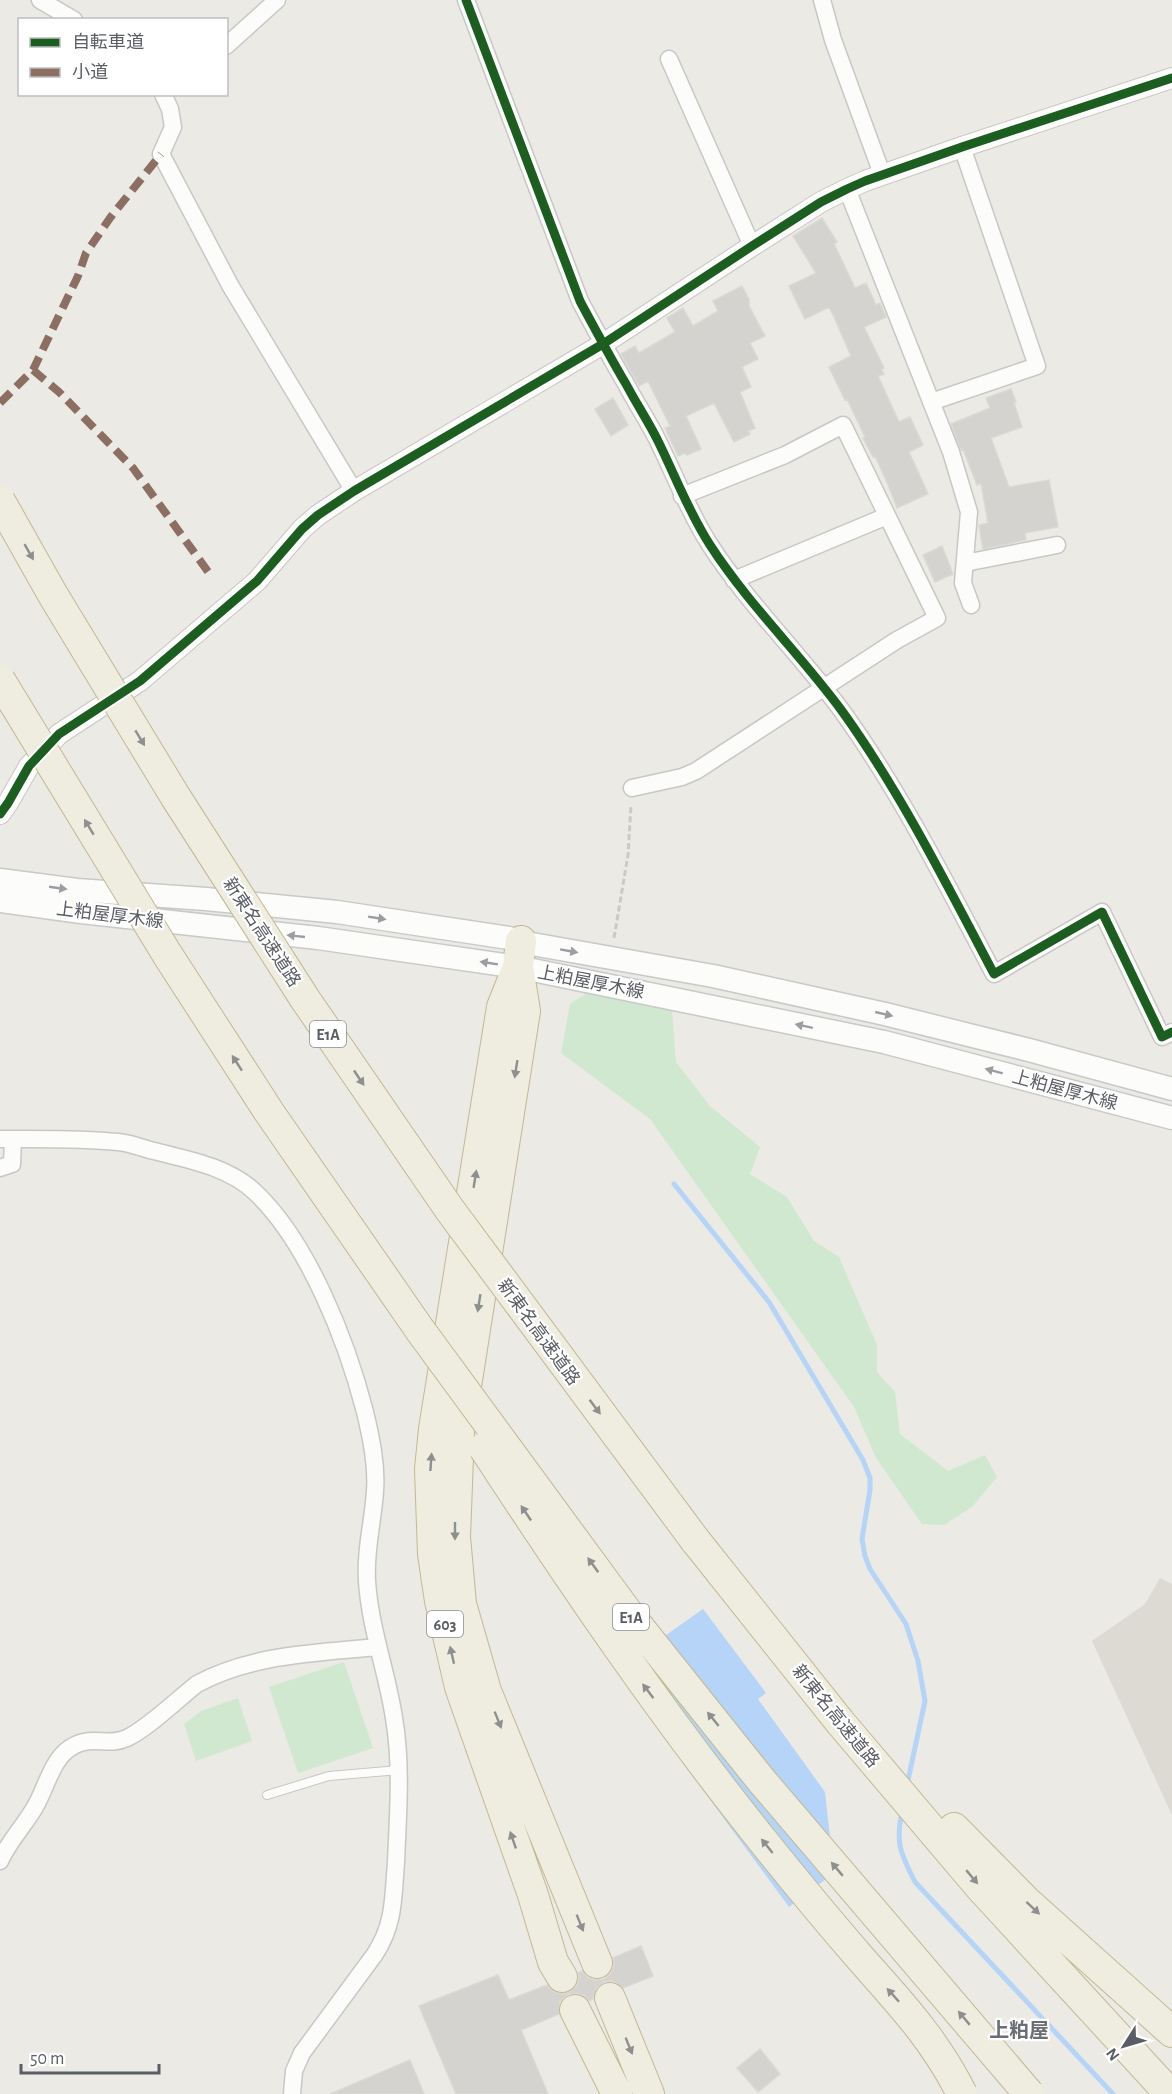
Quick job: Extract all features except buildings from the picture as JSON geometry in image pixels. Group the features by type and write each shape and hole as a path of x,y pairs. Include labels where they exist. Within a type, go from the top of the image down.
{"highway":[{"name":"新東名高速道路","path":"0,501 53,595 175,796 305,999 450,1210 695,1540 840,1722 973,1879 1170,2094"},
{"name":"E1A","path":"0,680 167,954 269,1112 420,1330 627,1612 768,1788 1029,2094"},
{"name":"603","path":"519,954 514,1009 460,1344 434,1430 430,1469 433,1554 440,1601 460,1687 553,1962 561,1977"},
{"path":"269,1112 379,1290 580,1594 639,1679 763,1842 917,2022 938,2050 962,2094"},
{"name":"603","path":"460,1344 455,1537 461,1604 486,1691 597,1963"},
{"path":"695,1540 830,1694 964,1839 1026,1902 1172,2032"},
{"path":"610,1998 649,2094"},
{"path":"575,2010 617,2094"}],"main road":[{"name":"上粕屋厚木線","path":"0,880 77,890 206,899 337,912 884,1042 1172,1118"},
{"name":"上粕屋厚木線","path":"0,901 318,938 519,954 713,976 885,1014 1172,1089"}],"street":[{"path":"40,0 71,18"},
{"path":"228,44 278,0"},
{"path":"466,0 580,301 657,438 682,496 734,580 825,688 907,811 994,974 1102,912 1162,1037 1172,1032"},
{"path":"822,0 833,40 882,174"},
{"path":"669,59 752,246"},
{"path":"0,814 29,766 59,734 140,681 257,581 302,529 318,515 354,491 603,344 821,202 882,174 1172,78"},
{"path":"164,96 170,109 173,127 161,154 230,285 354,491"},
{"path":"931,402 1037,366 962,147"},
{"path":"847,189 951,452 969,512 963,584 971,605"},
{"path":"632,788 682,777 696,771 897,640 937,618 843,425 785,455 682,496"},
{"path":"734,580 887,516"},
{"path":"965,563 1057,545"},
{"path":"0,1168 12,1164 7,1139 119,1142 203,1163 233,1176 256,1193 297,1247 333,1316 365,1412 375,1479 367,1549 367,1583 394,1718 399,1770 393,1912 384,1940 375,1954 302,2053 294,2071 292,2094"},
{"path":"0,1861 11,1840 36,1805 59,1759 74,1745 92,1740 107,1742 127,1738 208,1677 279,1657 378,1647"}],"lane":[{"path":"267,1795 329,1776 399,1770"}],"path":[{"path":"613,942 628,855 632,788"}],"shaded area":[{"path":"1160,1578 1172,1584 1172,1815 1092,1641 1145,1604"}],"green space":[{"path":"588,992 672,1010 676,1062 710,1106 760,1147 750,1174 787,1197 814,1241 839,1257 877,1345 877,1372 895,1392 900,1434 948,1471 985,1455 997,1477 972,1507 944,1525 922,1524 876,1458 854,1407 650,1119 561,1053 570,1004"},
{"path":"344,1662 373,1748 298,1773 269,1687"},
{"path":"238,1698 252,1741 196,1761 184,1724 201,1711"}],"water":[{"path":"703,1609 766,1693 758,1699 825,1792 834,1873 789,1907 628,1688 638,1655"}],"waterway":[{"path":"674,1184 769,1302 863,1460 870,1478 862,1539 865,1556 870,1569 906,1624 918,1661 925,1701 907,1785"},
{"path":"902,1812 899,1841 906,1864 915,1882 1113,2094"}],"marked path":[{"path":"0,403 33,370 78,276 86,253 110,218 161,154"},
{"path":"33,370 59,392 133,468 209,573"}],"cycle path":[{"path":"466,0 580,301 653,432 695,519 725,567 826,690 864,742 923,840 994,974 1102,912 1162,1037 1172,1032"},
{"path":"0,814 29,766 59,734 140,681 257,581 302,529 318,515 354,491 603,344 821,202 865,181 1172,78"}],"district":[{"name":"上粕屋","path":"1019,2030"}]}
